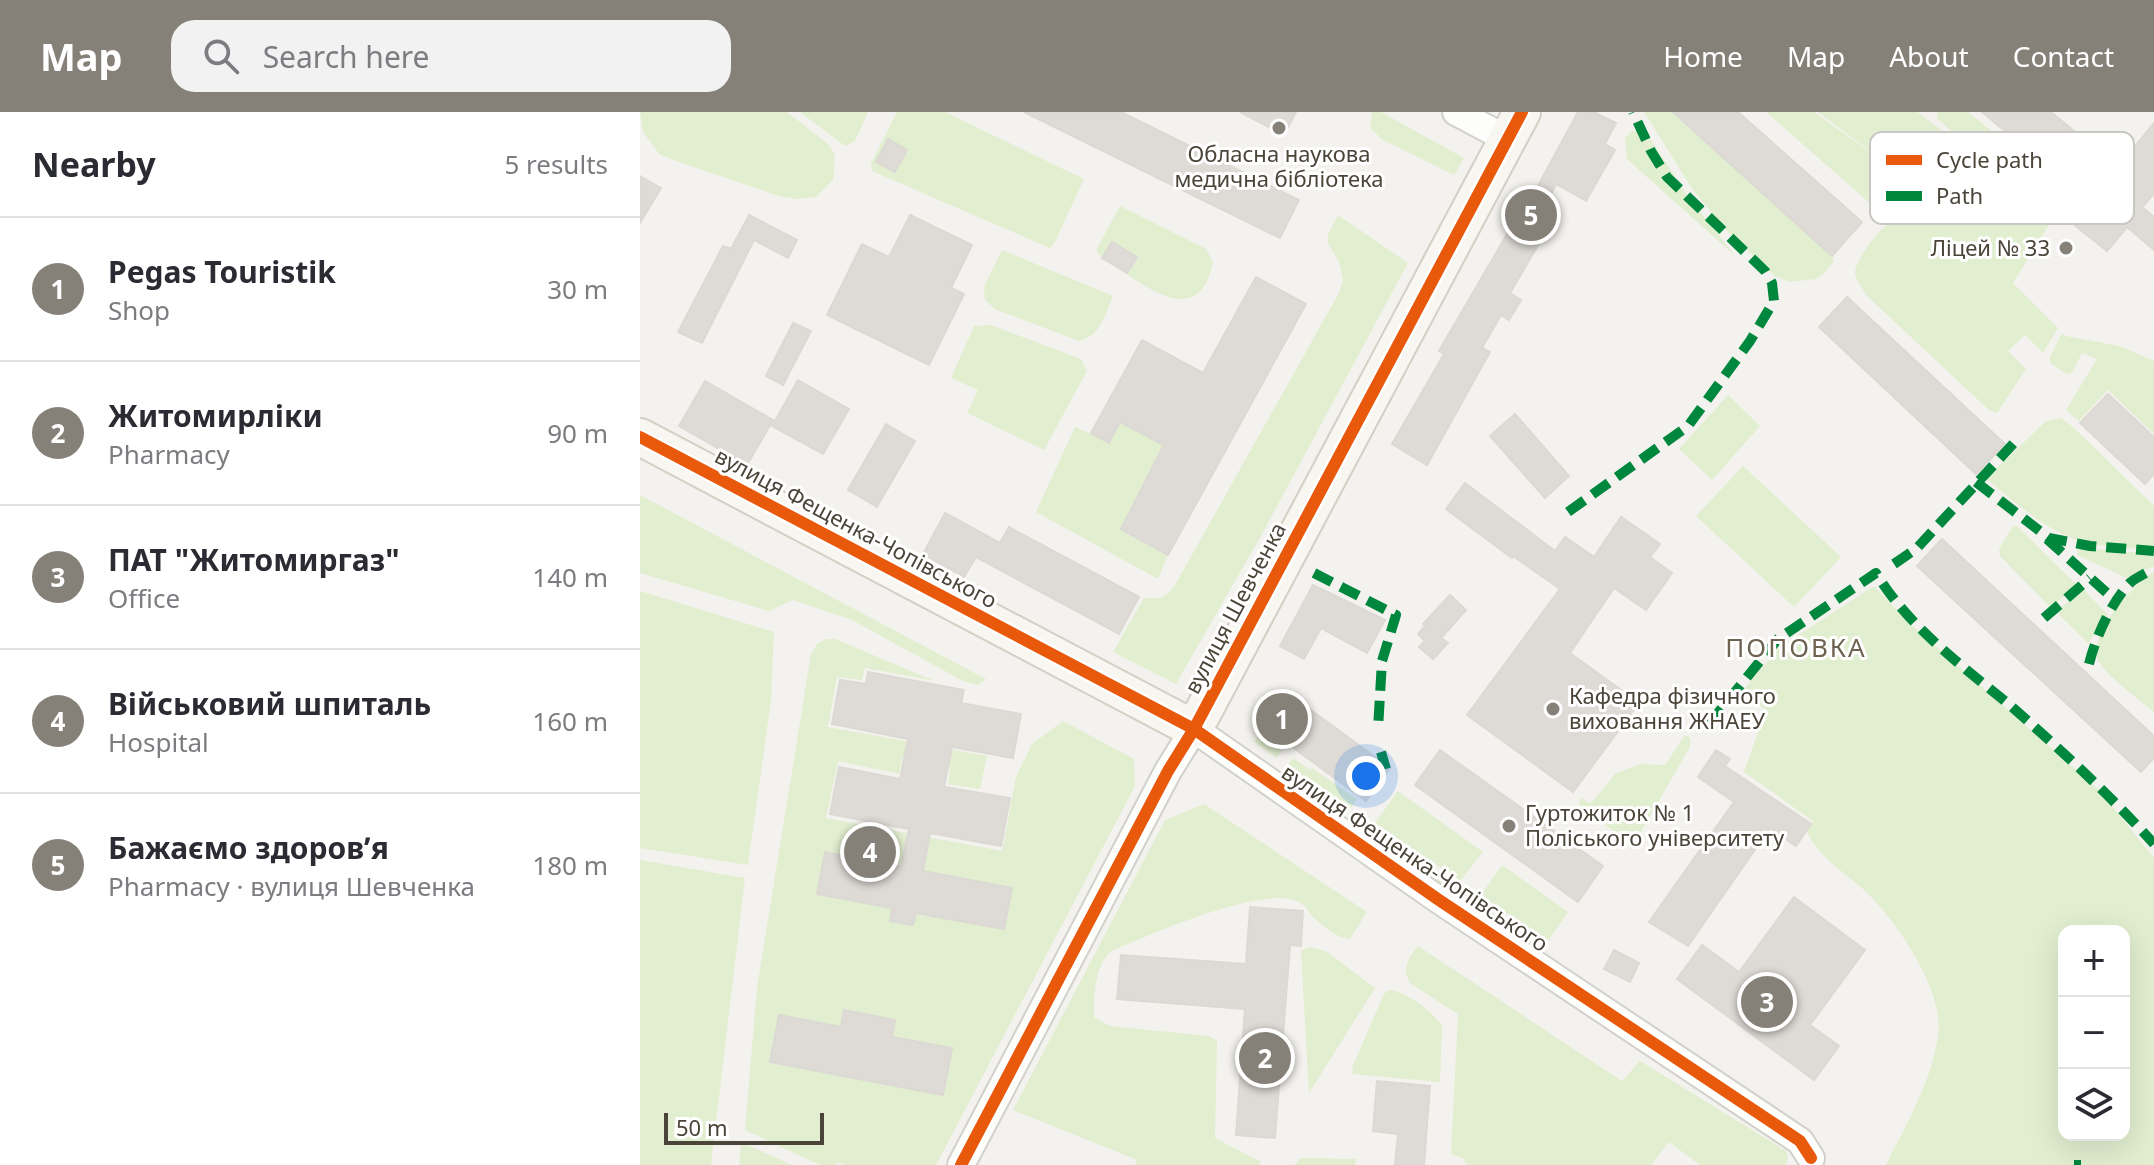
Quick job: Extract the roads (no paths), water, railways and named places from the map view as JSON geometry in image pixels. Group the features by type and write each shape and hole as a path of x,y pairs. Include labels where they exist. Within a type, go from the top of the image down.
{"street":[{"path":"1456,112 1515,126"},
{"name":"вулиця Шевченка","path":"961,1165 1168,771 1194,729 1515,126"},
{"name":"вулиця Фещенка-Чопівського","path":"640,437 1194,729 1439,900 1800,1141 1811,1158"}],"place":[{"name":"Обласна наукова медична бібліотека","path":"1279,128"},
{"name":"Бажаємо здоровʼя","path":"1531,215"},
{"name":"Ліцей № 33","path":"2066,248"},
{"name":"Кафедра фізичного виховання ЖНАЕУ","path":"1553,709"},
{"name":"Pegas Touristik","path":"1282,719"},
{"name":"Гуртожиток № 1 Поліського університету","path":"1509,826"},
{"name":"Військовий шпиталь","path":"870,852"},
{"name":"ПАТ \"Житомиргаз\"","path":"1767,1002"},
{"name":"Житомирліки","path":"1265,1058"}],"district":[{"name":"ПОПОВКА","path":"1796,648"}]}
